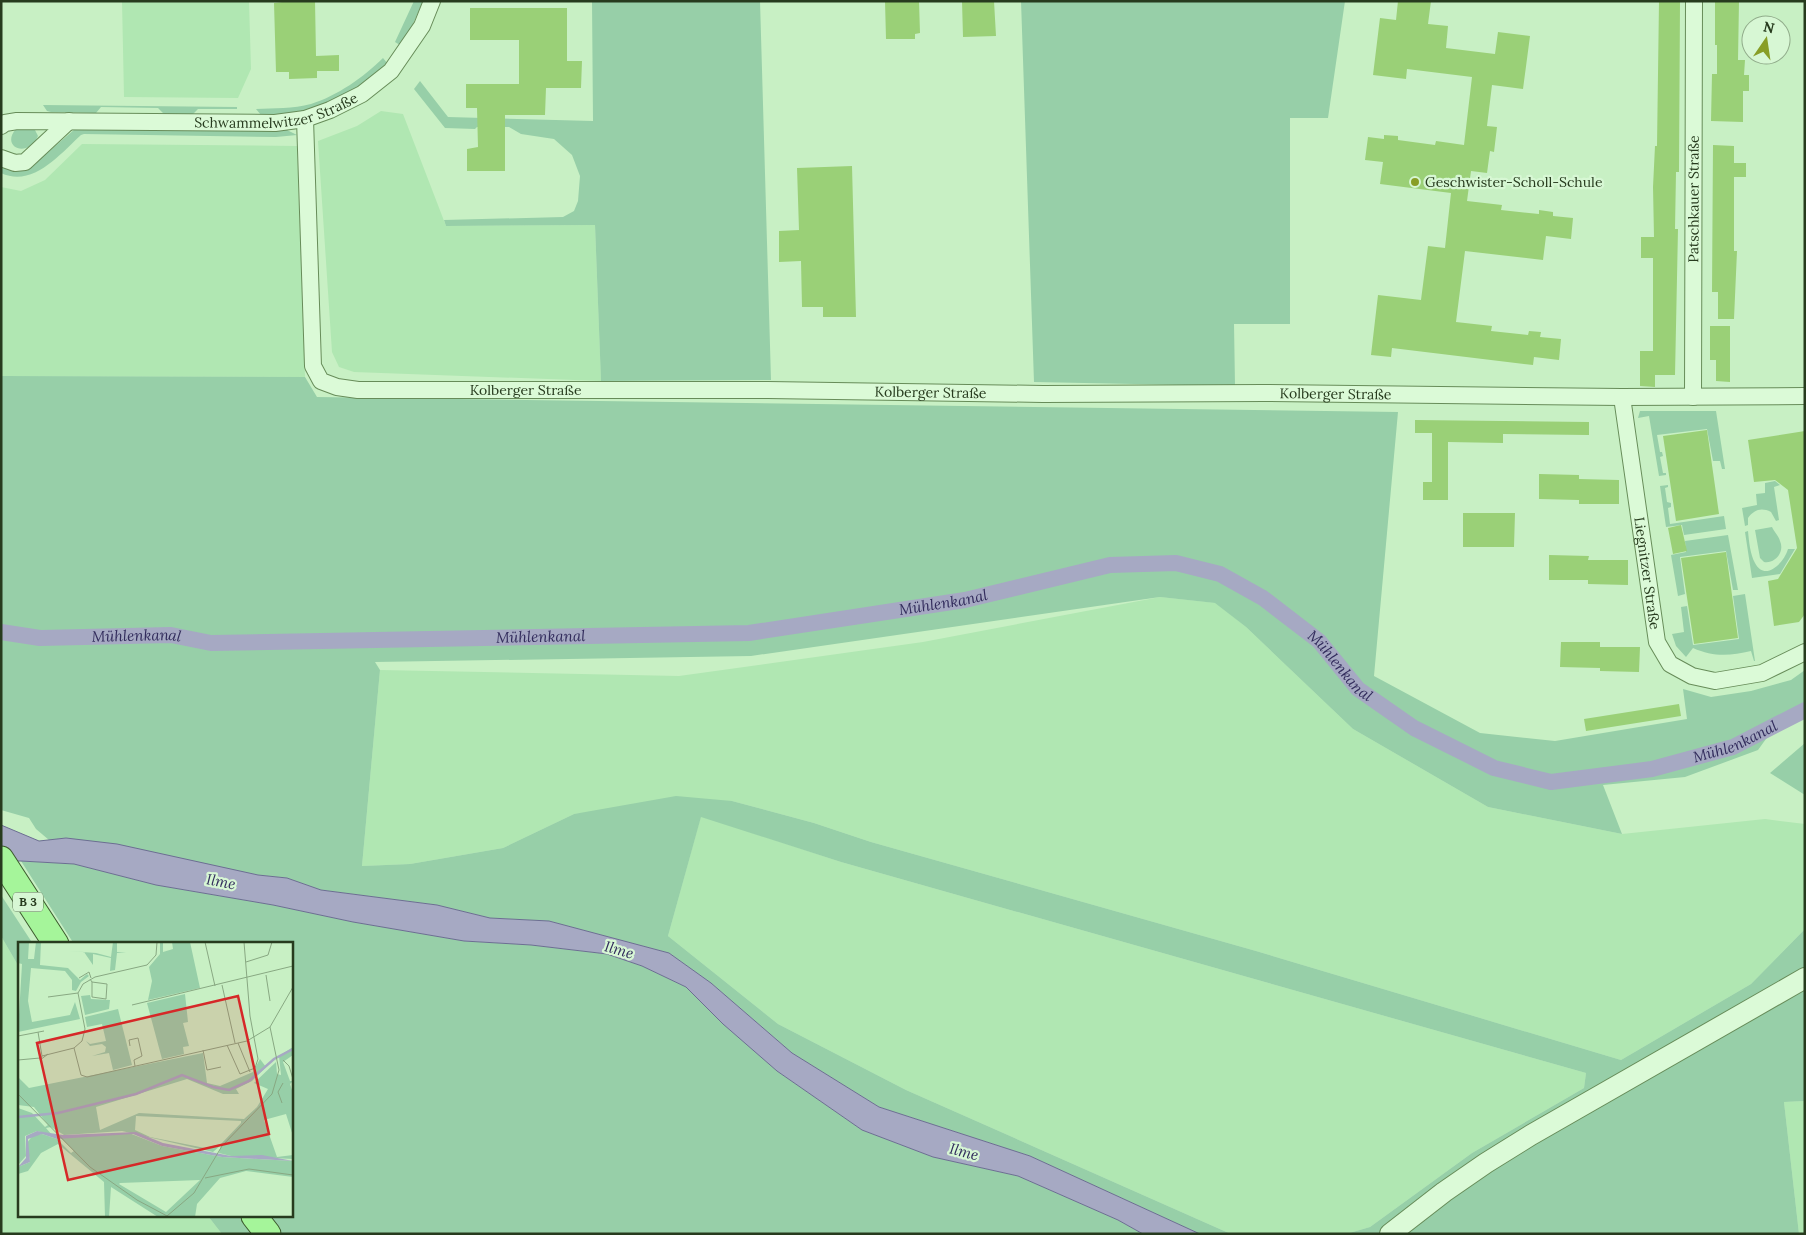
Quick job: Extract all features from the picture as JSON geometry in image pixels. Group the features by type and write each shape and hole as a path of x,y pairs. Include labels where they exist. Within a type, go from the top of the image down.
{"main road":[{"name":"B 3","path":"1,859 55,942"},
{"path":"256,1218 268,1234"}],"street":[{"name":"Schwammelwitzer Straße","path":"1,126 5,123 17,121 276,123 305,119 330,110 362,94 391,71 422,26 432,1"},
{"name":"Patschkauer Straße","path":"1693,397 1694,1"},
{"name":"Kolberger Straße","path":"305,119 313,366 321,381 338,387 358,390 768,390 1043,394 1264,392 1693,397 1805,396"},
{"path":"1,158 15,163 25,162 69,121"},
{"name":"Liegnitzer Straße","path":"1622,396 1657,642 1670,664 1692,676 1715,681 1762,673 1805,652"},
{"path":"1390,1234 1444,1192 1539,1130 1805,978"}],"green space":[{"path":"122,1 249,1 251,69 238,98 124,97"},
{"path":"414,1 423,1 403,47 395,42"},
{"path":"592,1 760,1 771,380 601,381 595,225 446,226 444,220 563,217 574,211 578,201 580,176 572,155 554,139 521,134 509,127 445,128 414,89 420,81 448,117 593,121"},
{"path":"1021,1 1345,1 1328,118 1290,118 1290,324 1234,324 1235,386 1034,382"},
{"path":"383,58 388,64 380,74 332,104 295,114 261,115 256,109 297,107 321,101 350,85"},
{"path":"43,105 237,107 237,109 198,109 193,114 164,114 158,108 101,107 96,113 51,112 47,111"},
{"path":"381,111 403,114 446,226 595,225 601,381 354,372 339,367 332,352 318,141 357,126"},
{"path":"16,129 35,130 38,136 34,143 28,147 17,148 11,141"},
{"path":"75,129 287,130 297,135 276,137 84,134 45,167 35,173 13,176 1,173 1,164 32,166"},
{"path":"82,144 297,146 305,377 1,376 1,187 21,191 45,180"},
{"path":"1,376 305,377 317,397 1398,412 1374,676 1480,733 1555,741 1687,719 1683,689 1711,697 1751,691 1791,680 1805,670 1805,714 1771,732 1758,750 1685,777 1603,785 1622,834 1488,807 1353,729 1246,627 1215,603 1160,597 751,656 375,662 380,670 362,866 410,864 503,848 574,814 676,796 732,801 1256,951 1621,1060 1751,984 1805,929 1805,1101 1784,1102 1799,1234 1346,1234 1370,1227 1472,1153 1584,1088 1586,1073 841,862 701,817 668,936 778,1024 906,1090 1231,1234 1200,1234 1030,1156 879,1107 792,1053 711,983 669,953 549,921 490,918 437,905 321,890 287,878 258,875 66,838 49,840 36,829 29,818 1,810"},
{"path":"1640,411 1716,411 1725,469 1722,469 1720,461 1713,461 1707,429 1657,435 1660,452 1662,452 1663,456 1660,457 1663,473 1666,473 1666,475 1659,476 1649,416 1638,418"},
{"path":"1775,481 1780,485 1774,487 1779,520 1776,521 1771,512 1767,510 1755,511 1748,518 1748,525 1745,526 1742,508 1757,505 1756,494 1765,493 1765,483"},
{"path":"1668,485 1665,488 1667,502 1671,503 1671,507 1668,508 1670,524 1724,516 1726,529 1684,535 1682,525 1666,527 1660,486"},
{"path":"1772,527 1779,539 1781,549 1775,559 1764,562 1760,558 1755,530"},
{"path":"1748,531 1753,559 1759,568 1764,571 1769,571 1778,565 1783,560 1788,549 1795,549 1780,574 1752,578 1745,532"},
{"path":"1728,535 1738,590 1733,590 1726,551 1680,557 1685,594 1678,596 1671,555 1686,552 1685,541"},
{"path":"1745,594 1755,661 1751,651 1722,655 1693,648 1686,657 1676,646 1672,634 1684,632 1681,607 1687,606 1693,645 1739,639 1733,596"},
{"path":"1160,597 1216,603 1246,627 1353,729 1488,807 1622,834 1765,819 1805,824 1805,929 1751,984 1621,1060 1256,951 732,801 574,814 503,848 410,864 362,866 380,670 679,676 923,642"},
{"path":"1805,743 1805,795 1770,773"},
{"path":"701,816 841,862 1586,1073 1584,1088 1472,1153 1370,1227 1346,1234 1231,1234 906,1090 778,1024 668,936"},
{"path":"21,861 74,864 156,885 464,941 531,945 607,954 642,966 686,987 777,1071 862,1130 933,1157 1018,1176 1118,1220 1143,1234 222,1234 210,1218 292,1218 292,942 73,942"},
{"path":"1,895 32,942 18,942 18,965 1,936"},
{"path":"1,936 18,965 18,1218 210,1218 222,1234 1,1234"},
{"path":"1805,1101 1805,1234 1799,1234 1784,1102"}],"water":[{"name":"Ilme","path":"1,825 39,841 66,838 117,844 258,875 287,878 321,890 437,905 490,918 549,921 669,953 711,983 792,1053 879,1107 1030,1156 1200,1234 1143,1234 1118,1220 1018,1176 933,1157 862,1130 777,1071 723,1024 686,987 642,966 607,954 531,945 464,941 156,885 74,864 1,861"}],"building":[{"path":"315,1 316,56 339,55 339,71 317,71 317,78 289,79 289,72 276,72 274,3"},
{"path":"885,1 919,1 920,33 915,34 915,39 886,39"},
{"path":"962,1 994,1 996,36 963,37"},
{"name":"Geschwister-Scholl-Schule","path":"1398,1 1431,1 1428,24 1448,26 1446,48 1495,54 1498,32 1530,36 1523,89 1492,85 1487,126 1497,127 1494,152 1490,151 1487,173 1471,171 1467,201 1502,205 1501,210 1539,214 1539,210 1553,212 1553,216 1573,218 1571,239 1546,236 1543,260 1465,251 1456,322 1492,326 1491,331 1528,335 1529,331 1541,332 1540,337 1561,339 1559,360 1534,357 1533,365 1392,348 1391,357 1371,355 1378,295 1421,300 1428,246 1445,248 1451,193 1380,184 1383,162 1365,160 1368,137 1384,139 1384,135 1398,136 1398,140 1435,145 1436,141 1464,145 1472,77 1407,69 1406,79 1373,75 1380,18 1396,20"},
{"path":"1659,1 1680,1 1679,172 1676,172 1675,229 1678,229 1675,375 1655,375 1655,387 1640,386 1640,351 1653,351 1653,258 1641,258 1641,237 1654,237 1653,187 1655,146 1657,146"},
{"path":"1715,1 1739,1 1738,60 1741,60 1741,65 1745,65 1744,75 1749,75 1749,91 1743,91 1743,122 1711,121 1712,74 1717,74 1717,45 1715,45"},
{"path":"470,8 567,8 567,61 582,61 581,88 546,88 545,115 505,115 505,171 467,171 467,149 478,147 477,108 466,108 466,84 519,84 519,40 470,40"},
{"path":"1713,145 1734,146 1734,163 1746,163 1746,177 1734,177 1734,251 1737,251 1734,319 1718,319 1718,292 1712,292"},
{"path":"852,166 856,317 823,317 823,307 802,307 801,261 779,262 779,231 799,230 797,168"},
{"path":"1710,326 1730,326 1730,382 1716,381 1716,360 1710,360"},
{"path":"1415,420 1589,422 1589,435 1503,434 1503,443 1448,442 1448,500 1423,500 1423,482 1432,482 1432,433 1415,433"},
{"path":"1707,430 1719,514 1676,521 1663,436"},
{"path":"1805,431 1805,614 1799,622 1774,626 1768,581 1778,579 1797,548 1788,490 1775,480 1754,482 1748,440"},
{"path":"1539,474 1579,475 1579,479 1619,480 1619,504 1579,504 1579,500 1539,499"},
{"path":"1463,513 1515,513 1514,547 1463,547"},
{"path":"1681,525 1687,551 1673,554 1668,528"},
{"path":"1726,552 1738,638 1694,644 1681,558"},
{"path":"1549,555 1589,556 1588,560 1628,560 1628,585 1588,584 1588,580 1549,580"},
{"path":"1561,642 1600,642 1600,647 1640,647 1639,672 1600,671 1600,668 1560,667"},
{"path":"1679,704 1681,716 1586,731 1584,719"}],"waterway":[{"name":"Mühlenkanal","path":"1,632 40,638 171,635 211,643 749,633 965,600 1110,565 1176,563 1220,574 1263,598 1319,641 1358,689 1414,728 1494,768 1551,782 1652,769 1733,747 1805,710"}],"place":[{"name":"Geschwister-Scholl-Schule","path":"1415,182"}]}
